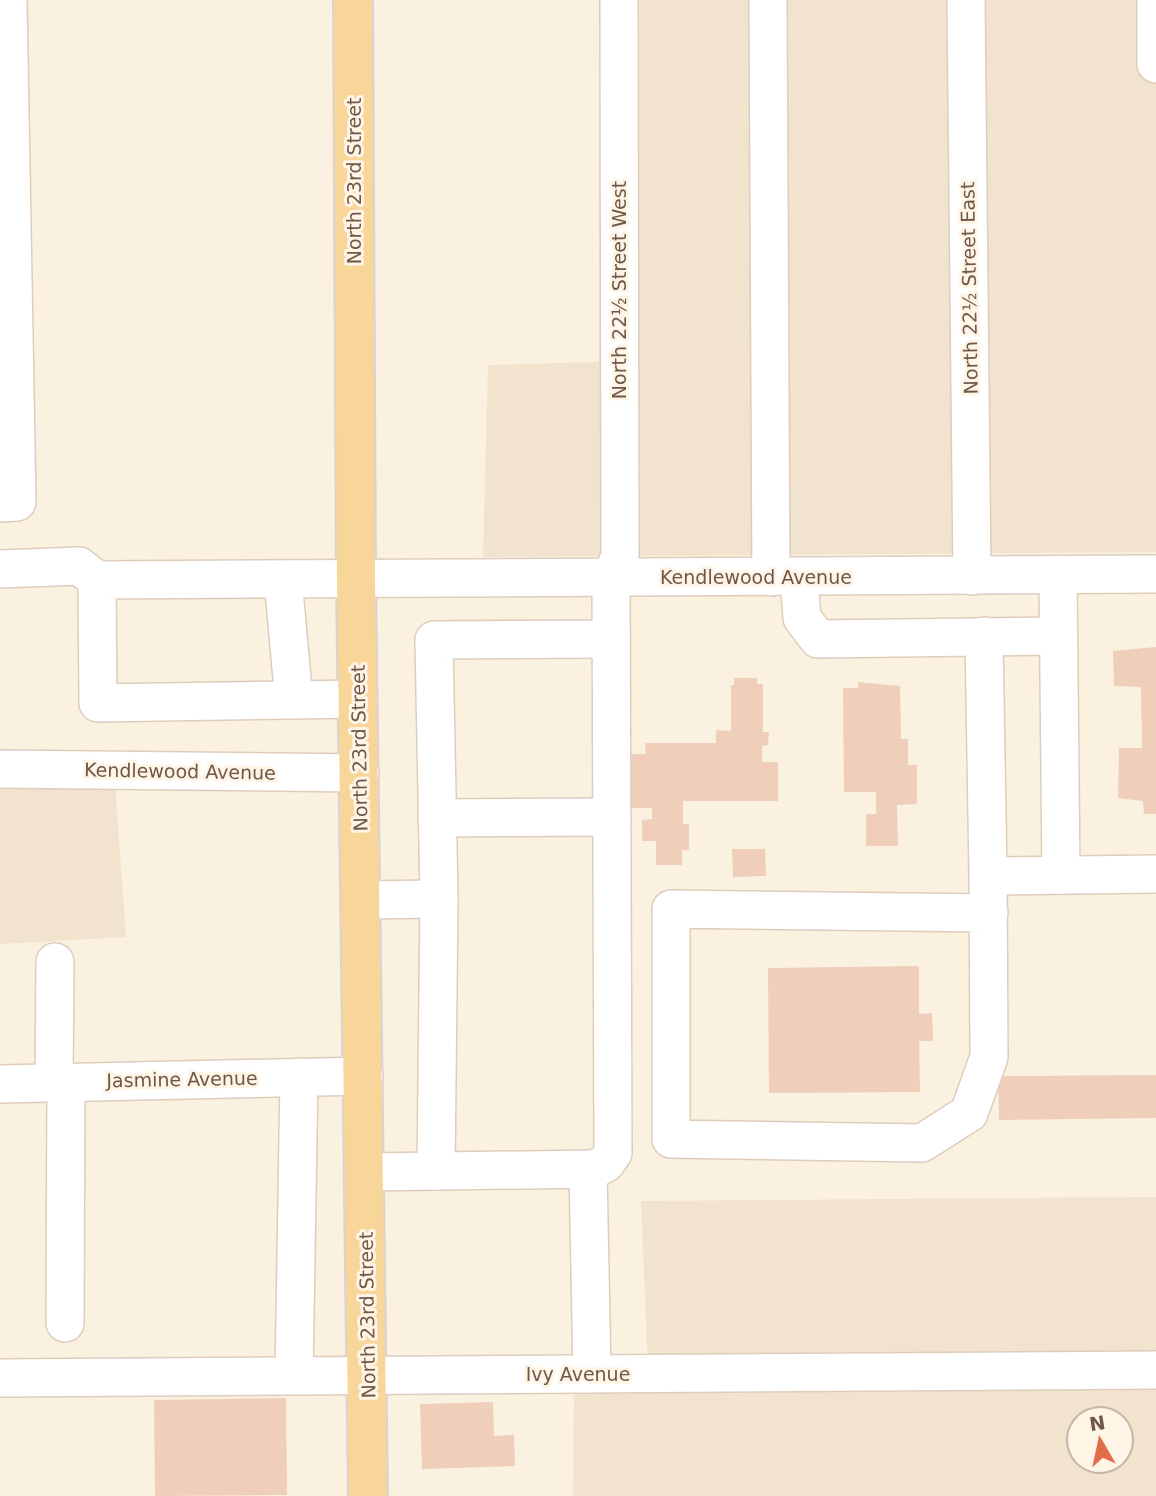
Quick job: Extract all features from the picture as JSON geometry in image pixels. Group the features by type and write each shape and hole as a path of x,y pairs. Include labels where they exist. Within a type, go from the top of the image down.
{"main road":[{"name":"North 23rd Street","path":"354,0 356,580 368,1496"}],"street":[{"path":"0,503 17,502 8,0"},
{"name":"North 22½ Street West","path":"588,1169 606,1163 613,1153 611,578 620,556 619,0"},
{"path":"768,0 785,577 802,618 818,639 1058,636"},
{"name":"North 22½ Street East","path":"966,0 972,576"},
{"path":"1156,0 1156,64"},
{"path":"0,569 79,566 97,580 98,703 358,699"},
{"name":"Kendlewood Avenue","path":"97,580 1156,574"},
{"path":"1058,575 1061,875"},
{"path":"531,578 531,638"},
{"path":"283,580 294,700"},
{"path":"985,636 989,913 989,1057 969,1113 922,1143 671,1139 671,909 989,913"},
{"path":"436,1171 439,899 434,640 611,639"},
{"name":"Kendlewood Avenue","path":"0,769 360,772"},
{"path":"437,818 612,817"},
{"path":"988,876 1156,874"},
{"path":"361,900 439,899"},
{"path":"55,962 65,1323"},
{"name":"Jasmine Avenue","path":"0,1084 364,1076"},
{"path":"294,1376 299,1077"},
{"path":"365,1172 588,1169 592,1374"},
{"name":"Ivy Avenue","path":"0,1378 1156,1370"}],"shaded area":[{"path":"600,0 1156,0 1156,552 483,557 488,365 599,362"},
{"path":"0,783 115,784 126,937 0,944"},
{"path":"1156,1197 1156,1496 573,1496 574,1393 649,1392 641,1201"}],"building":[{"path":"1156,647 1156,814 1144,814 1143,801 1118,798 1119,748 1142,748 1141,687 1114,686 1113,651"},
{"path":"734,678 757,678 757,684 763,684 763,732 769,732 768,745 762,746 762,762 778,762 778,801 683,801 683,824 689,824 689,850 682,850 682,865 656,865 656,841 642,841 642,820 652,819 652,808 622,808 622,754 646,754 645,743 716,743 716,730 731,731 731,685 734,685"},
{"path":"858,682 900,686 901,739 908,739 908,765 917,765 917,804 897,805 898,846 866,846 866,814 876,814 876,792 844,792 843,688 858,688"},
{"path":"732,849 765,849 766,876 733,877"},
{"path":"919,966 919,1014 932,1013 933,1041 919,1041 920,1092 769,1093 768,968"},
{"path":"1156,1075 1156,1118 999,1120 998,1076"},
{"path":"286,1398 287,1495 155,1496 154,1400"},
{"path":"493,1402 494,1436 514,1435 515,1466 422,1469 420,1404"}]}
